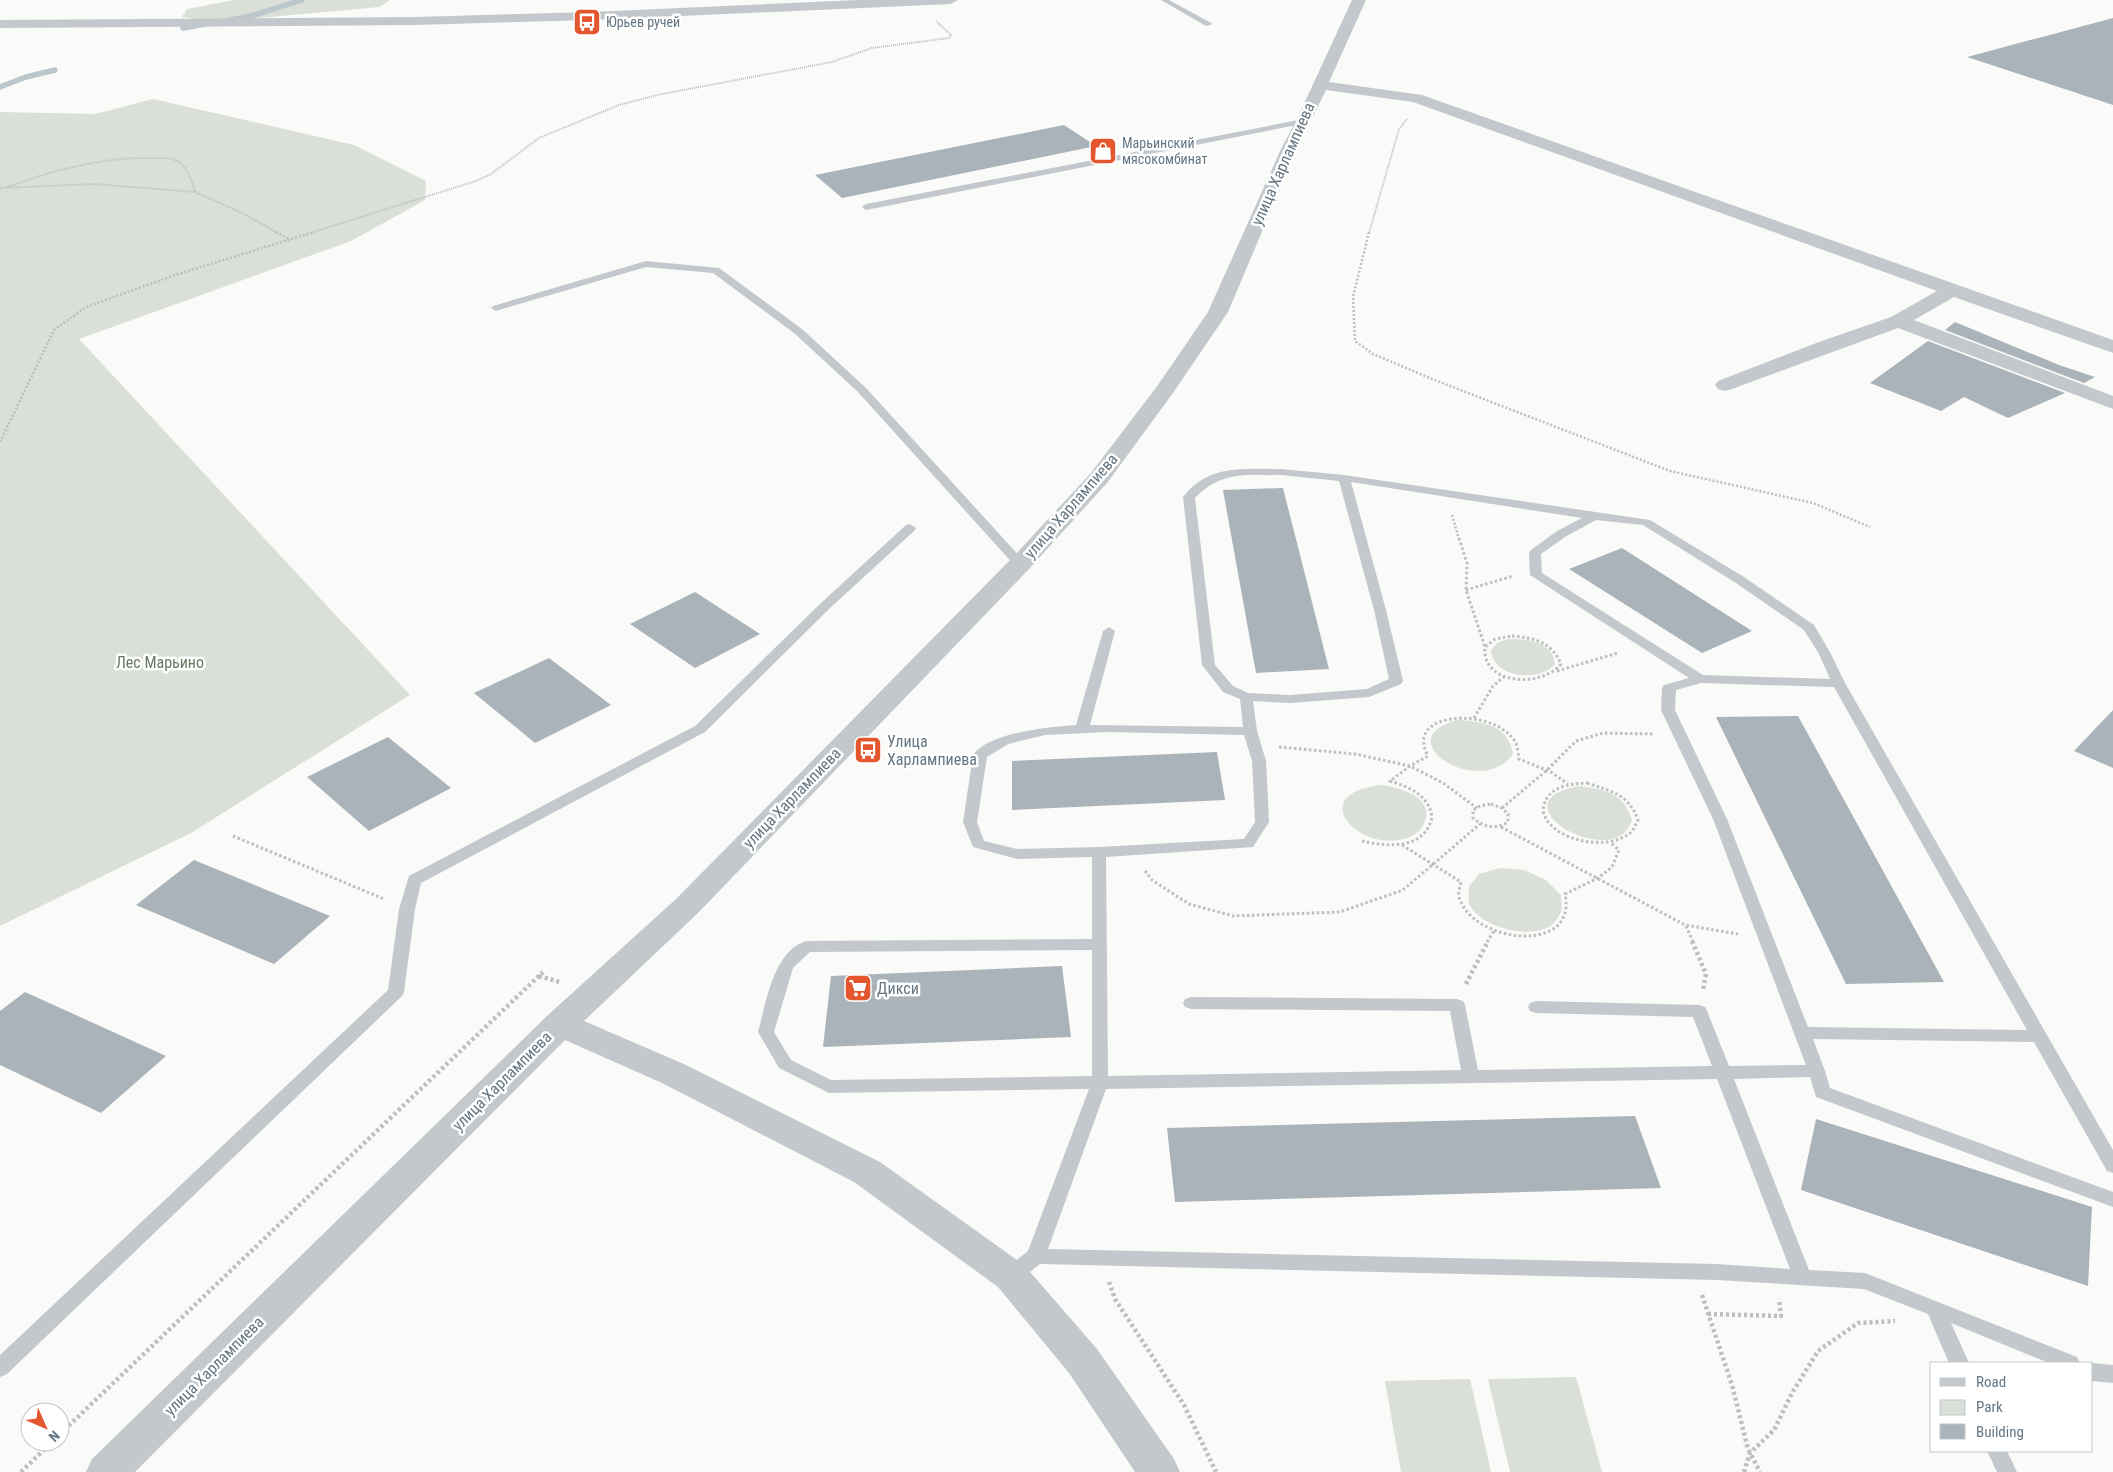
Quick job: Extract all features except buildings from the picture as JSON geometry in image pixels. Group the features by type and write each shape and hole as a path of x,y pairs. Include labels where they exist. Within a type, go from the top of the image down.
{"street":[{"path":"0,24 415,21 591,16 951,0"},
{"name":"улица Харлампиева","path":"107,1472 560,1024 687,906 1020,564 1099,478 1166,389 1218,312 1288,149 1304,121 1359,0"},
{"path":"1319,85 1416,98 2113,347"},
{"path":"1725,385 1826,346 1898,321 1952,290"},
{"path":"1898,321 2113,403"},
{"path":"560,1024 674,1074 867,1172 1023,1266 1083,1362 1159,1472"}],"lane":[{"path":"1164,0 1209,24"},
{"path":"866,207 1304,121"},
{"path":"496,308 646,264 716,270 798,331 862,390 1020,564"},
{"path":"1344,478 1380,610 1396,680 1370,693 1290,699 1246,697 1228,689 1209,665 1189,497 1201,485 1225,473 1281,472 1344,478 1594,516 1646,522 1740,580 1808,628 1825,654 1838,683 2113,1166"},
{"path":"1594,516 1561,534 1535,554 1536,575 1700,679"},
{"path":"0,1368 396,992 407,909 414,880 700,729 825,606 910,528"},
{"path":"1082,729 1109,631"},
{"path":"1838,683 1700,679 1669,688 1668,710 1720,819 1817,1071 1822,1092 2113,1200"},
{"path":"1246,697 1252,738 1259,761 1262,822 1248,844 1129,851 1017,854 978,844 970,822 980,755 1003,741 1045,731 1108,728 1252,738"},
{"path":"1099,852 1100,1082 1023,1266 1101,1258 1694,1271 1866,1281 2068,1362"},
{"path":"1100,944 806,947 786,965 766,1032 785,1064 829,1086 1817,1071"},
{"path":"1191,1003 1457,1006 1471,1077"},
{"path":"1536,1007 1699,1010 1803,1278"},
{"path":"1802,1033 2039,1036"},
{"path":"1935,1308 1959,1362"},
{"path":"2093,1372 2113,1374"},
{"path":"1998,1452 2007,1472"}],"path":[{"path":"0,442 54,330 86,307 175,275 476,181 491,174 539,138 619,106 662,94 832,62 872,48 949,38 951,35 917,1"},
{"path":"1416,98 1412,113 1399,130 1372,220 1354,297 1355,341 1373,354 1432,379 1670,471 1813,503 1870,527"},
{"path":"4,188 43,174 82,164 136,156 173,160 190,173 194,192"},
{"path":"0,188 94,184 194,192 242,213 289,239"},
{"path":"1452,495 1449,506 1466,563 1466,590 1485,647 1484,657 1491,667 1505,676 1524,680 1542,679 1556,671 1602,659 1642,643"},
{"path":"1466,590 1521,574 1536,575"},
{"path":"1485,647 1496,639 1512,636 1530,637 1546,644 1558,653 1561,664 1556,671"},
{"path":"1474,718 1493,686 1505,676"},
{"path":"1362,841 1381,845 1401,845 1415,840 1426,833 1432,823 1432,813 1427,802 1418,793 1390,781 1410,766 1428,756 1423,745 1424,735 1430,726 1442,720 1458,717 1491,722 1515,738 1520,748 1519,759 1548,770 1568,784"},
{"path":"1502,808 1548,770 1576,741 1603,733 1680,735"},
{"path":"1252,738 1354,754 1410,766 1444,783 1477,808"},
{"path":"1587,783 1607,788 1624,797 1635,808 1639,821 1634,833 1621,841 1603,844 1582,842 1563,835 1549,824 1542,811 1544,799 1553,790 1568,784 1587,783"},
{"path":"1491,804 1502,808 1508,814 1508,822 1501,826 1491,828 1480,824 1473,818 1473,810 1477,808 1491,804"},
{"path":"1129,851 1152,880 1189,904 1232,916 1340,912 1403,890 1480,824"},
{"path":"1501,826 1685,925 1766,938"},
{"path":"233,836 407,909"},
{"path":"1401,845 1461,882 1458,895 1464,909 1476,921 1494,931 1514,936 1535,936 1552,930 1564,920 1568,907 1565,894 1598,878 1612,867 1619,850 1610,843"},
{"path":"1685,925 1706,974 1699,1010"},
{"path":"1457,1006 1482,948 1494,931"},
{"path":"70,1424 543,972"},
{"path":"1101,1258 1115,1299 1184,1405 1216,1472"},
{"path":"1694,1271 1732,1385 1750,1453 1760,1472"},
{"path":"1708,1314 1781,1316 1778,1292"},
{"path":"1888,1317 1895,1321 1948,1337"},
{"path":"1744,1472 1750,1453 1774,1430 1792,1393 1818,1351 1858,1323 1895,1321"},
{"path":"20,1472 41,1452"}],"green space":[{"path":"234,0 390,0 380,7 217,22 182,17 187,9"},
{"name":"Лес Марьино","path":"153,99 354,145 426,181 425,200 351,241 79,339 410,695 191,833 0,926 0,112 95,114"},
{"path":"1508,639 1531,641 1544,646 1553,656 1555,664 1539,674 1518,675 1508,672 1500,667 1494,659 1491,650 1497,643"},
{"path":"1457,720 1492,726 1506,737 1513,754 1498,767 1481,771 1462,769 1446,762 1435,752 1431,740 1437,729"},
{"path":"1381,785 1410,793 1420,800 1424,806 1426,818 1424,824 1414,835 1389,841 1372,838 1358,831 1347,821 1343,810 1346,799 1358,791"},
{"path":"1579,786 1605,791 1619,798 1629,812 1632,821 1626,831 1612,839 1595,840 1577,835 1561,826 1550,815 1548,804 1556,794"},
{"path":"1500,868 1524,870 1546,880 1561,895 1562,911 1553,924 1544,929 1520,931 1495,925 1474,912 1469,903 1469,887 1479,874"},
{"path":"1576,1377 1602,1472 1510,1472 1488,1379"},
{"path":"1470,1379 1491,1472 1401,1472 1385,1381"}],"waterway":[{"path":"226,21 251,16 302,0"},
{"path":"183,28 206,24"},
{"path":"0,87 26,77 55,70"}],"place":[{"name":"Юрьев ручей","path":"587,22"},
{"name":"Марьинский мясокомбинат","path":"1103,151"},
{"name":"Улица Харлампиева","path":"868,750"},
{"name":"Дикси","path":"858,988"}]}
